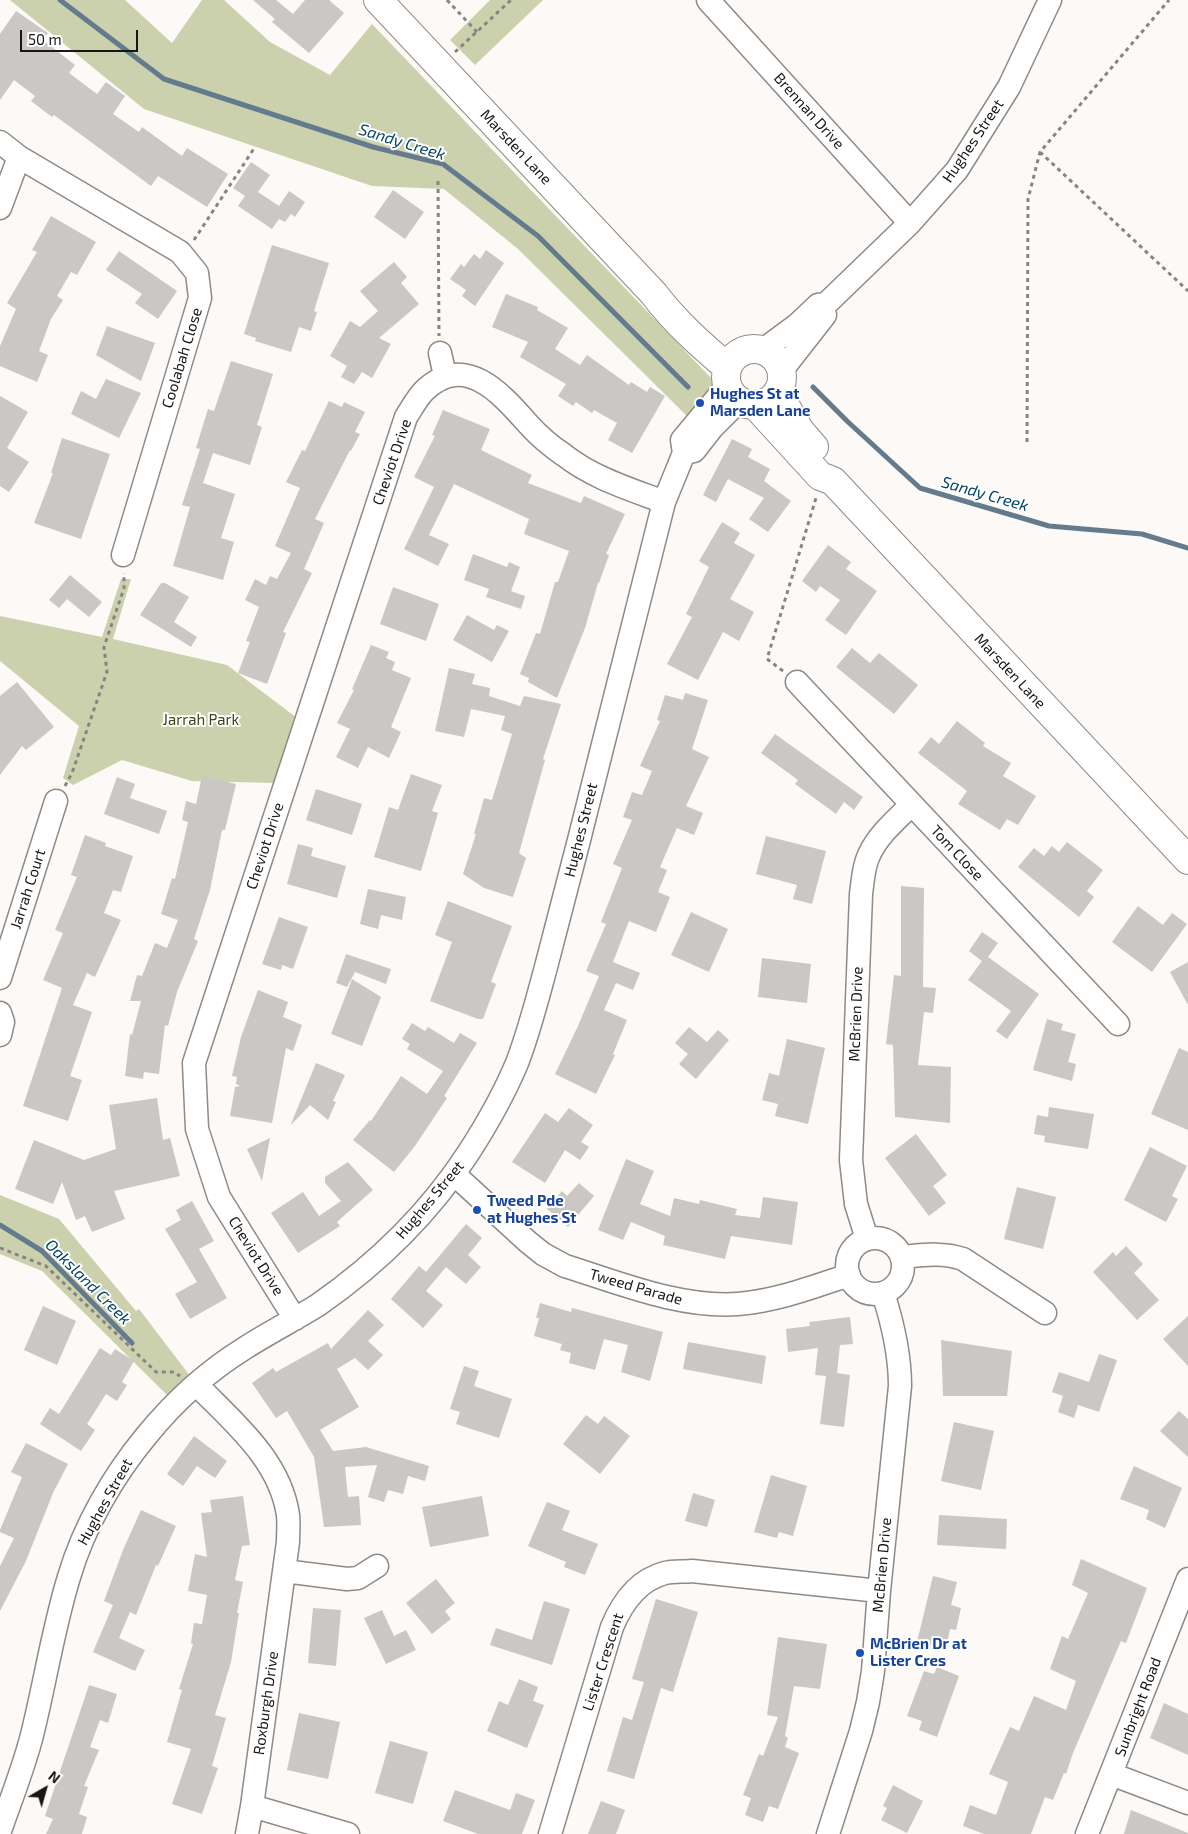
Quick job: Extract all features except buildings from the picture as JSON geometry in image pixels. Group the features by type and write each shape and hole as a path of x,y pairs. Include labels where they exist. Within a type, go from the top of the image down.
{"main road":[{"name":"Marsden Lane","path":"378,0 654,294 677,302 751,378 820,476 833,481 887,541 1188,860"}],"street":[{"name":"Brennan Drive","path":"708,0 910,223"},
{"name":"Hughes Street","path":"0,1830 31,1739 68,1578 87,1530 124,1464 147,1434 195,1386 243,1349 295,1319 349,1282 395,1243 454,1174 470,1151 501,1097 529,1031 664,502 684,453 682,440 751,378 798,324 818,305 826,304 910,223 957,170 1009,87 1050,0"},
{"name":"Coolabah Close","path":"0,142 19,157 180,252 197,273 200,298 123,555"},
{"path":"0,208 19,157"},
{"path":"440,353 445,376 458,375 479,380 494,388 530,426 564,456 588,471 664,502"},
{"name":"Cheviot Drive","path":"295,1319 219,1197 197,1129 194,1063 406,417 425,390 445,376"},
{"name":"Tom Close","path":"798,682 911,805 1118,1024"},
{"name":"Jarrah Court","path":"0,978 56,801"},
{"name":"McBrien Drive","path":"867,1239 856,1204 851,1160 861,894 864,872 869,856 879,839 911,805"},
{"path":"0,1013 3,1022 0,1035"},
{"name":"Tweed Parade","path":"454,1174 528,1242 553,1261 667,1297 693,1302 738,1304 770,1299 849,1275"},
{"path":"867,1239 885,1240 896,1247 902,1257 903,1270 898,1282 883,1292 872,1293 862,1290 854,1284 849,1275 847,1264 850,1253 857,1244 867,1239"},
{"path":"902,1257 932,1253 963,1259 1045,1313"},
{"name":"McBrien Drive","path":"828,1834 861,1731 873,1671 900,1370 892,1324 883,1292"},
{"name":"Roxburgh Drive","path":"195,1386 254,1444 275,1473 283,1494 288,1517 288,1542 247,1834"},
{"path":"284,1571 347,1579 358,1578 377,1566"},
{"name":"Lister Crescent","path":"550,1834 612,1627 620,1609 631,1594 646,1582 665,1573 692,1571 879,1591"},
{"name":"Sunbright Road","path":"1087,1834 1188,1579"},
{"path":"1111,1774 1188,1803"},
{"path":"252,1806 348,1834"}],"path":[{"path":"447,0 477,32"},
{"path":"440,67 511,0"},
{"path":"1027,442 1028,198 1040,152 1168,0"},
{"path":"180,252 194,240 255,146"},
{"path":"1040,152 1188,291"},
{"path":"438,182 440,353"},
{"path":"798,682 767,659 816,498 833,481"},
{"path":"56,801 72,772 107,672 104,648 124,588 123,555"},
{"path":"0,1248 46,1266 156,1372 174,1372 195,1386"}],"green space":[{"path":"10,0 125,0 172,43 202,0 224,0 270,42 330,75 372,24 711,378 714,388 690,419 518,249 444,189 372,186 144,109"},
{"path":"490,0 543,0 475,65 450,40"},
{"name":"Jarrah Park","path":"121,579 131,579 113,639 227,665 297,718 275,783 192,781 122,760 73,785 63,778 79,726 0,661 0,616 102,637"},
{"path":"0,1195 59,1219 136,1311 139,1309 197,1385 176,1404 42,1271 0,1254"}],"waterway":[{"name":"Sandy Creek","path":"60,0 164,79 373,147 443,164 538,236 688,387"},
{"name":"Sandy Creek","path":"813,387 920,488 1049,526 1142,534 1188,548"},
{"name":"Oaksland Creek","path":"0,1225 42,1251 132,1343"}],"place":[{"name":"Hughes St at Marsden Lane","path":"700,403"},
{"name":"Tweed Pde at Hughes St","path":"477,1210"},
{"name":"McBrien Dr at Lister Cres","path":"860,1653"}]}
